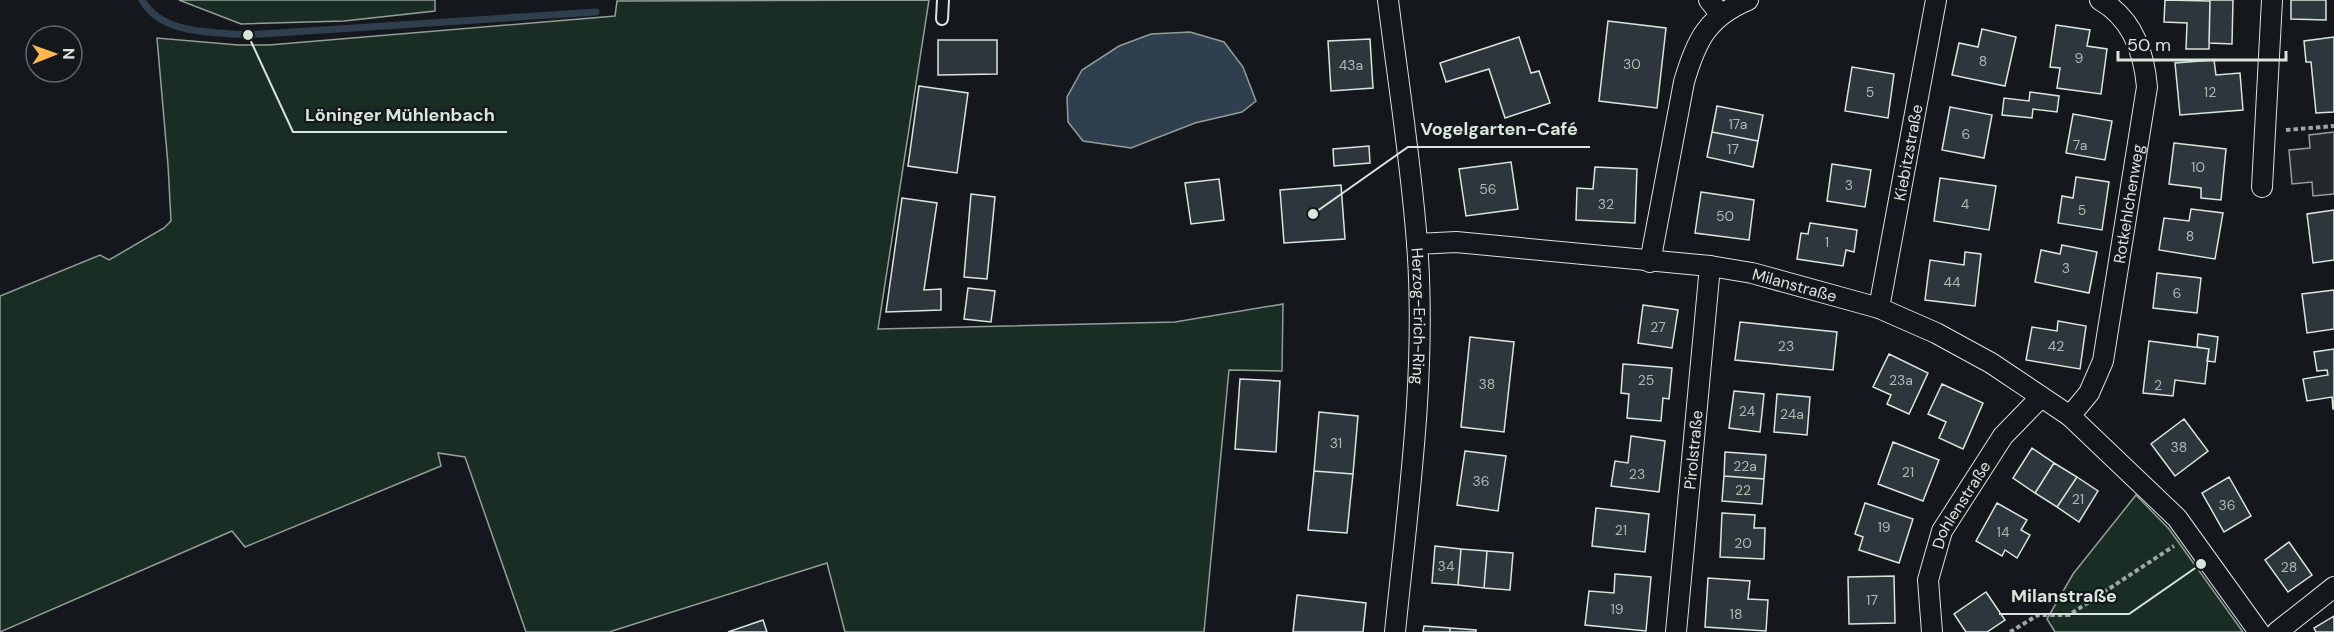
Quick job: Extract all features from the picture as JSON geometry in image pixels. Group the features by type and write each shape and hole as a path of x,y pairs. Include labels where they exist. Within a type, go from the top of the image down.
{"street":[{"name":"Herzog-Erich-Ring","path":"1388,0 1417,244 1419,336 1417,412 1395,632"},
{"path":"1650,262 1684,82 1692,53 1715,7 1748,0"},
{"name":"Kiebitzstraße","path":"1879,308 1936,0"},
{"name":"Rotkehlchenweg","path":"2070,416 2089,393 2103,361 2147,87 2145,64 2137,41 2127,23 2112,7 2100,0"},
{"path":"2262,187 2272,0"},
{"name":"Milanstraße","path":"1417,244 1456,242 1710,266 1752,273 1879,308 1936,333 1982,358 2070,416 2177,518 2259,632"},
{"name":"Pirolstraße","path":"1676,632 1710,266"},
{"name":"Dohlenstraße","path":"1932,632 1928,580 1942,531 2002,436 2041,397"},
{"path":"2277,632 2334,587"}],"lane":[{"path":"942,19 943,0"}],"path":[{"path":"2295,129 2334,126"},
{"path":"2010,632 2038,615 2069,615 2190,536"}],"green space":[{"path":"179,0 435,0 435,11 344,21 241,24"},
{"path":"929,0 878,329 1175,322 1283,304 1282,371 1229,370 1204,632 845,632 827,563 609,632 526,632 465,457 438,453 441,466 245,547 232,531 0,632 0,296 100,255 109,260 164,228 171,221 157,38 238,45 269,45 615,16 617,1"},
{"path":"2136,495 2169,529 2243,632 2055,632 2047,619 2073,574"}],"shaded area":[{"path":"2334,132 2334,194 2313,196 2312,182 2292,184 2289,150 2310,148 2309,135"}],"water":[{"path":"1190,32 1224,42 1243,67 1256,101 1242,112 1195,123 1131,148 1083,141 1068,122 1067,97 1082,70 1119,46 1151,34"}],"building":[{"path":"2165,0 2210,1 2209,49 2186,49 2187,23 2164,22"},
{"path":"2210,0 2233,0 2232,44 2209,43"},
{"path":"2291,0 2326,0 2326,20 2291,19"},
{"path":"1608,21 1666,28 1657,108 1599,101"},
{"path":"2056,25 2090,30 2087,46 2107,49 2101,94 2057,88 2060,68 2050,67"},
{"path":"1982,29 2016,37 2005,86 1952,75 1959,43 1978,47"},
{"path":"1519,37 1531,73 1539,71 1550,103 1505,118 1489,69 1446,82 1440,63"},
{"path":"2334,37 2334,112 2316,113 2311,62 2306,62 2304,41"},
{"path":"1370,39 1373,88 1331,91 1328,41"},
{"path":"938,40 997,40 997,74 938,75"},
{"path":"2214,60 2216,75 2240,73 2243,110 2180,115 2175,63"},
{"path":"1852,67 1894,74 1888,118 1845,111"},
{"path":"919,86 968,93 957,173 908,166"},
{"path":"2030,92 2059,96 2057,112 2033,109 2032,118 2002,115 2004,98 2029,101"},
{"path":"1717,106 1763,115 1758,141 1712,132"},
{"path":"1950,107 1992,115 1984,158 1942,150"},
{"path":"2073,114 2112,121 2105,160 2066,153"},
{"path":"1712,132 1758,141 1753,167 1707,157"},
{"path":"2174,143 2226,149 2221,200 2201,198 2201,188 2169,184"},
{"path":"1369,146 1370,163 1334,166 1333,149"},
{"path":"1511,162 1518,209 1466,216 1459,169"},
{"path":"1832,164 1871,170 1865,207 1827,201"},
{"path":"1595,167 1637,169 1635,223 1576,220 1577,188 1593,189"},
{"path":"2076,177 2109,182 2102,230 2058,223 2062,196 2073,198"},
{"path":"1940,178 1996,186 1989,230 1934,221"},
{"path":"1219,179 1224,220 1191,224 1185,183"},
{"path":"1341,185 1345,239 1284,243 1280,190"},
{"path":"1701,192 1754,200 1749,240 1695,233"},
{"path":"971,194 995,197 987,279 964,277"},
{"path":"902,198 937,203 924,290 941,289 941,310 886,312"},
{"path":"2191,209 2223,213 2215,259 2159,250 2164,218 2189,221"},
{"path":"2334,210 2334,260 2313,263 2307,214"},
{"path":"1810,223 1857,230 1854,252 1846,250 1843,266 1797,259 1801,233 1808,234"},
{"path":"2062,245 2097,252 2089,293 2035,282 2041,250 2060,254"},
{"path":"1965,252 1981,254 1975,306 1925,300 1930,260 1964,265"},
{"path":"2157,273 2201,278 2197,313 2153,308"},
{"path":"968,288 995,291 991,322 964,319"},
{"path":"2334,290 2334,329 2307,333 2302,294"},
{"path":"1643,305 1678,310 1672,348 1638,343"},
{"path":"2058,321 2086,326 2080,369 2026,360 2032,327 2057,331"},
{"path":"1740,322 1837,332 1833,370 1735,360"},
{"path":"2198,334 2218,337 2215,362 2207,361 2209,349 2197,347"},
{"path":"1470,337 1514,342 1504,432 1461,427"},
{"path":"2149,341 2209,349 2205,384 2175,380 2173,396 2143,393"},
{"path":"2334,349 2333,409 2332,397 2307,401 2303,379 2328,375 2327,370 2317,371 2314,352"},
{"path":"1889,354 1928,373 1909,414 1887,404 1891,395 1873,387"},
{"path":"1623,364 1672,368 1669,399 1663,398 1661,421 1627,418 1629,394 1621,393"},
{"path":"1240,379 1280,381 1276,452 1235,449"},
{"path":"1942,384 1983,403 1963,449 1939,438 1946,422 1928,414"},
{"path":"1734,391 1764,394 1760,432 1729,428"},
{"path":"1777,394 1810,397 1807,435 1774,432"},
{"path":"1319,412 1358,416 1353,474 1314,471"},
{"path":"2184,419 2208,451 2175,476 2151,444"},
{"path":"1631,436 1665,441 1659,492 1611,486 1615,461 1628,463"},
{"path":"1893,442 1939,460 1923,501 1878,484"},
{"path":"2032,448 2054,463 2035,493 2013,478"},
{"path":"1465,451 1506,456 1498,511 1457,505"},
{"path":"1725,452 1766,455 1764,479 1724,476"},
{"path":"2054,463 2077,477 2057,507 2035,493"},
{"path":"1314,471 1353,474 1347,533 1308,530"},
{"path":"1724,476 1764,479 1762,504 1722,501"},
{"path":"2077,477 2098,491 2079,522 2057,507"},
{"path":"2229,477 2251,516 2224,532 2202,493"},
{"path":"1865,503 1913,519 1899,563 1859,550 1863,537 1855,534"},
{"path":"1997,503 2027,520 2021,530 2030,535 2017,558 2005,550 2002,556 1976,541"},
{"path":"1596,508 1649,514 1645,552 1592,546"},
{"path":"1722,513 1755,515 1754,528 1765,528 1764,559 1720,557"},
{"path":"2289,542 2312,575 2288,592 2265,560"},
{"path":"1435,546 1461,549 1458,585 1432,583"},
{"path":"1461,549 1487,551 1484,588 1458,585"},
{"path":"1487,551 1513,553 1510,590 1484,588"},
{"path":"1615,574 1651,577 1646,631 1585,625 1589,591 1614,593"},
{"path":"1894,576 1895,623 1849,624 1848,577"},
{"path":"1708,578 1750,581 1748,599 1768,600 1766,631 1705,627"},
{"path":"1986,592 2005,620 1987,632 1966,632 1954,614"},
{"path":"1297,595 1366,603 1363,632 1293,632"},
{"path":"2334,616 2334,632 2316,632 2314,628"},
{"path":"763,620 767,632 728,632"},
{"path":"1424,626 1450,628 1450,632 1423,632"},
{"path":"1450,628 1476,630 1476,632 1450,632"}],"waterway":[{"path":"142,0 162,20 175,26 204,32 248,35 596,12"}],"place":[{"name":"Löninger Mühlenbach","path":"248,35"},
{"name":"Vogelgarten-Café","path":"1313,214"},
{"name":"Milanstraße","path":"2201,564"}]}
